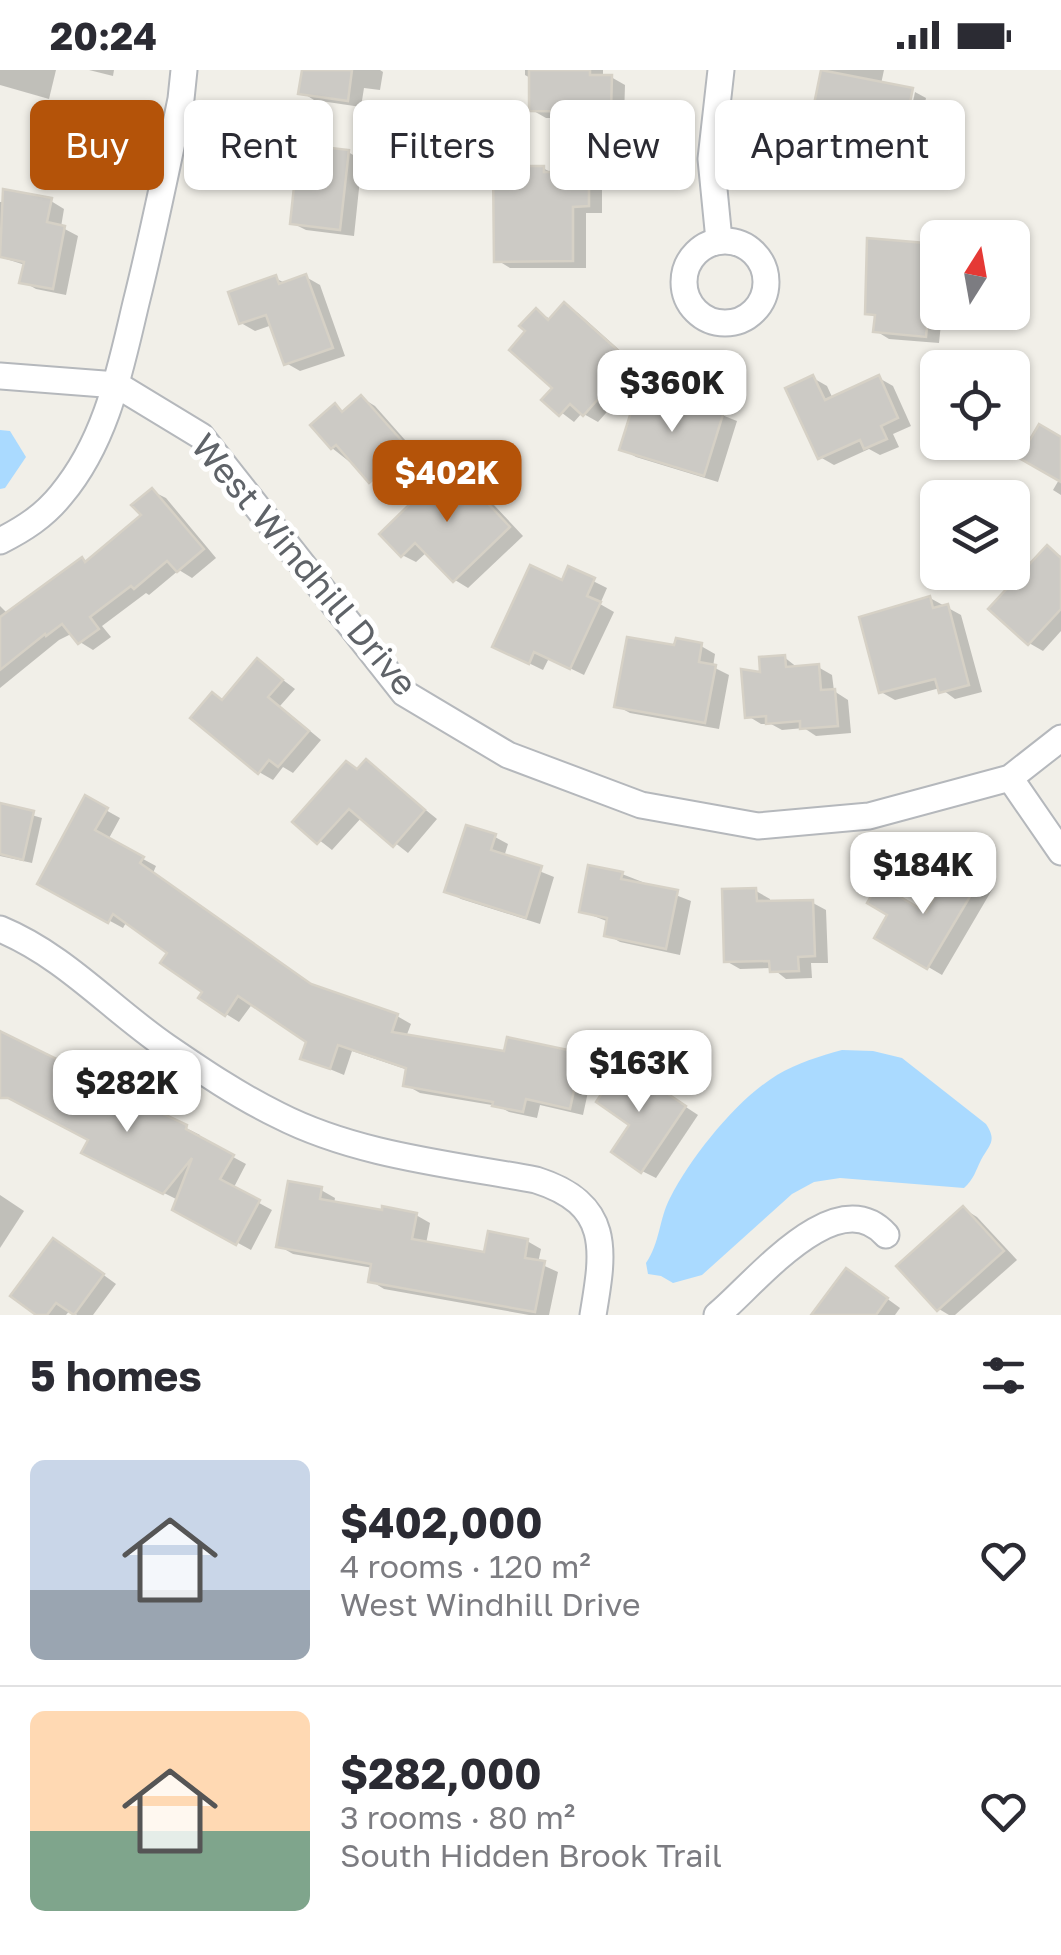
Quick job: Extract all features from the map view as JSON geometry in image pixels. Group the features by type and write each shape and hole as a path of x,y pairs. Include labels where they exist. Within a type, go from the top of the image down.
{"street":[{"path":"0,540 30,526 61,496 102,425 116,385 173,136 184,70"},
{"path":"719,240 710,159 721,70"},
{"name":"West Windhill Drive","path":"0,376 116,385 201,436 404,693 508,755 641,805 758,826 870,816 1010,778"},
{"path":"1061,738 1010,778 1061,852"},
{"path":"0,929 33,943 166,1046 280,1117 376,1150 560,1188 580,1202 595,1226 603,1256 593,1315"},
{"path":"717,1315 782,1253 832,1223 856,1220 877,1225 886,1236"}],"water":[{"path":"0,430 10,431 26,457 5,488 0,489"},
{"path":"842,1050 873,1051 902,1058 986,1124 991,1142 967,1185 964,1188 840,1178 814,1182 792,1194 702,1275 673,1283 648,1274 646,1263 670,1198 716,1130 777,1075"}],"building":[{"path":"302,70 352,70 348,101 298,94"},
{"path":"529,70 590,70 590,75 612,75 611,100 550,100 550,111 530,111"},
{"path":"821,70 913,88 910,100 815,100"},
{"path":"333,148 349,150 340,230 290,224 294,190 333,190"},
{"path":"530,166 544,166 544,172 550,172 550,190 589,190 589,206 573,207 573,261 494,262 493,190 530,190"},
{"path":"3,189 52,198 47,222 65,226 53,289 19,283 24,262 0,257"},
{"path":"867,238 920,243 920,330 927,330 926,337 873,332 875,315 865,314"},
{"path":"306,274 333,348 284,365 266,315 239,324 228,292 276,275 279,284"},
{"path":"564,302 631,362 583,416 570,404 559,416 541,400 552,388 509,350 525,331 519,326 536,308 548,320"},
{"path":"813,375 825,400 879,375 898,418 881,426 887,439 864,449 860,440 818,459 785,388"},
{"path":"361,395 409,449 369,483 336,445 331,449 310,425 335,403 342,412"},
{"path":"636,396 697,414 700,404 724,411 704,476 619,450"},
{"path":"1039,424 1061,437 1061,482 1022,460 1030,460 1030,439"},
{"path":"451,464 510,527 453,582 415,543 401,557 379,534"},
{"path":"152,488 204,549 177,572 167,561 134,589 131,586 90,617 99,629 78,644 62,624 0,670 0,617 82,557 85,562 141,515 131,505"},
{"path":"1047,545 1061,558 1061,609 1028,645 988,609 1006,590 1030,590 1030,563"},
{"path":"530,565 562,580 568,566 595,578 587,596 601,602 570,669 534,652 529,664 492,647"},
{"path":"930,596 933,608 948,604 969,685 939,693 935,679 879,693 859,617"},
{"path":"627,637 674,645 676,638 702,643 699,662 716,665 705,723 614,707"},
{"path":"785,655 786,667 819,664 821,690 835,689 838,726 800,729 800,721 766,724 766,716 745,718 741,669 760,672 759,657"},
{"path":"257,658 283,680 268,697 309,731 278,767 269,760 258,774 190,718 212,692 222,700"},
{"path":"366,759 425,810 393,847 349,809 317,844 292,822 346,761 357,769"},
{"path":"85,795 108,808 95,830 144,857 140,863 311,984 398,1014 392,1032 504,1051 507,1037 582,1053 570,1109 526,1099 523,1112 492,1106 493,1102 403,1086 406,1068 338,1045 330,1069 300,1059 306,1042 238,996 225,1016 198,998 202,992 160,963 167,953 113,914 108,923 37,884"},
{"path":"0,803 34,811 23,860 0,854"},
{"path":"466,825 496,834 491,850 542,866 526,918 444,892"},
{"path":"955,863 981,878 927,969 874,938 887,915 867,903 878,884 926,912"},
{"path":"588,865 623,872 621,879 678,890 666,949 604,936 607,918 579,912"},
{"path":"756,888 757,901 813,900 815,956 798,957 799,971 770,972 769,961 724,962 722,889"},
{"path":"0,1031 69,1065 75,1053 102,1068 95,1082 187,1125 186,1129 234,1155 220,1179 260,1200 236,1245 172,1210 192,1158 163,1194 81,1153 88,1140 8,1098 0,1098"},
{"path":"622,1063 686,1106 641,1173 611,1152 629,1125 596,1102"},
{"path":"288,1181 322,1187 320,1199 417,1213 412,1239 484,1252 488,1231 528,1239 525,1258 545,1261 535,1312 368,1282 371,1264 276,1247"},
{"path":"963,1206 1004,1251 937,1311 896,1266"},
{"path":"53,1238 104,1274 74,1315 56,1303 47,1315 36,1315 10,1296"},
{"path":"846,1268 888,1298 876,1315 811,1315"}]}
